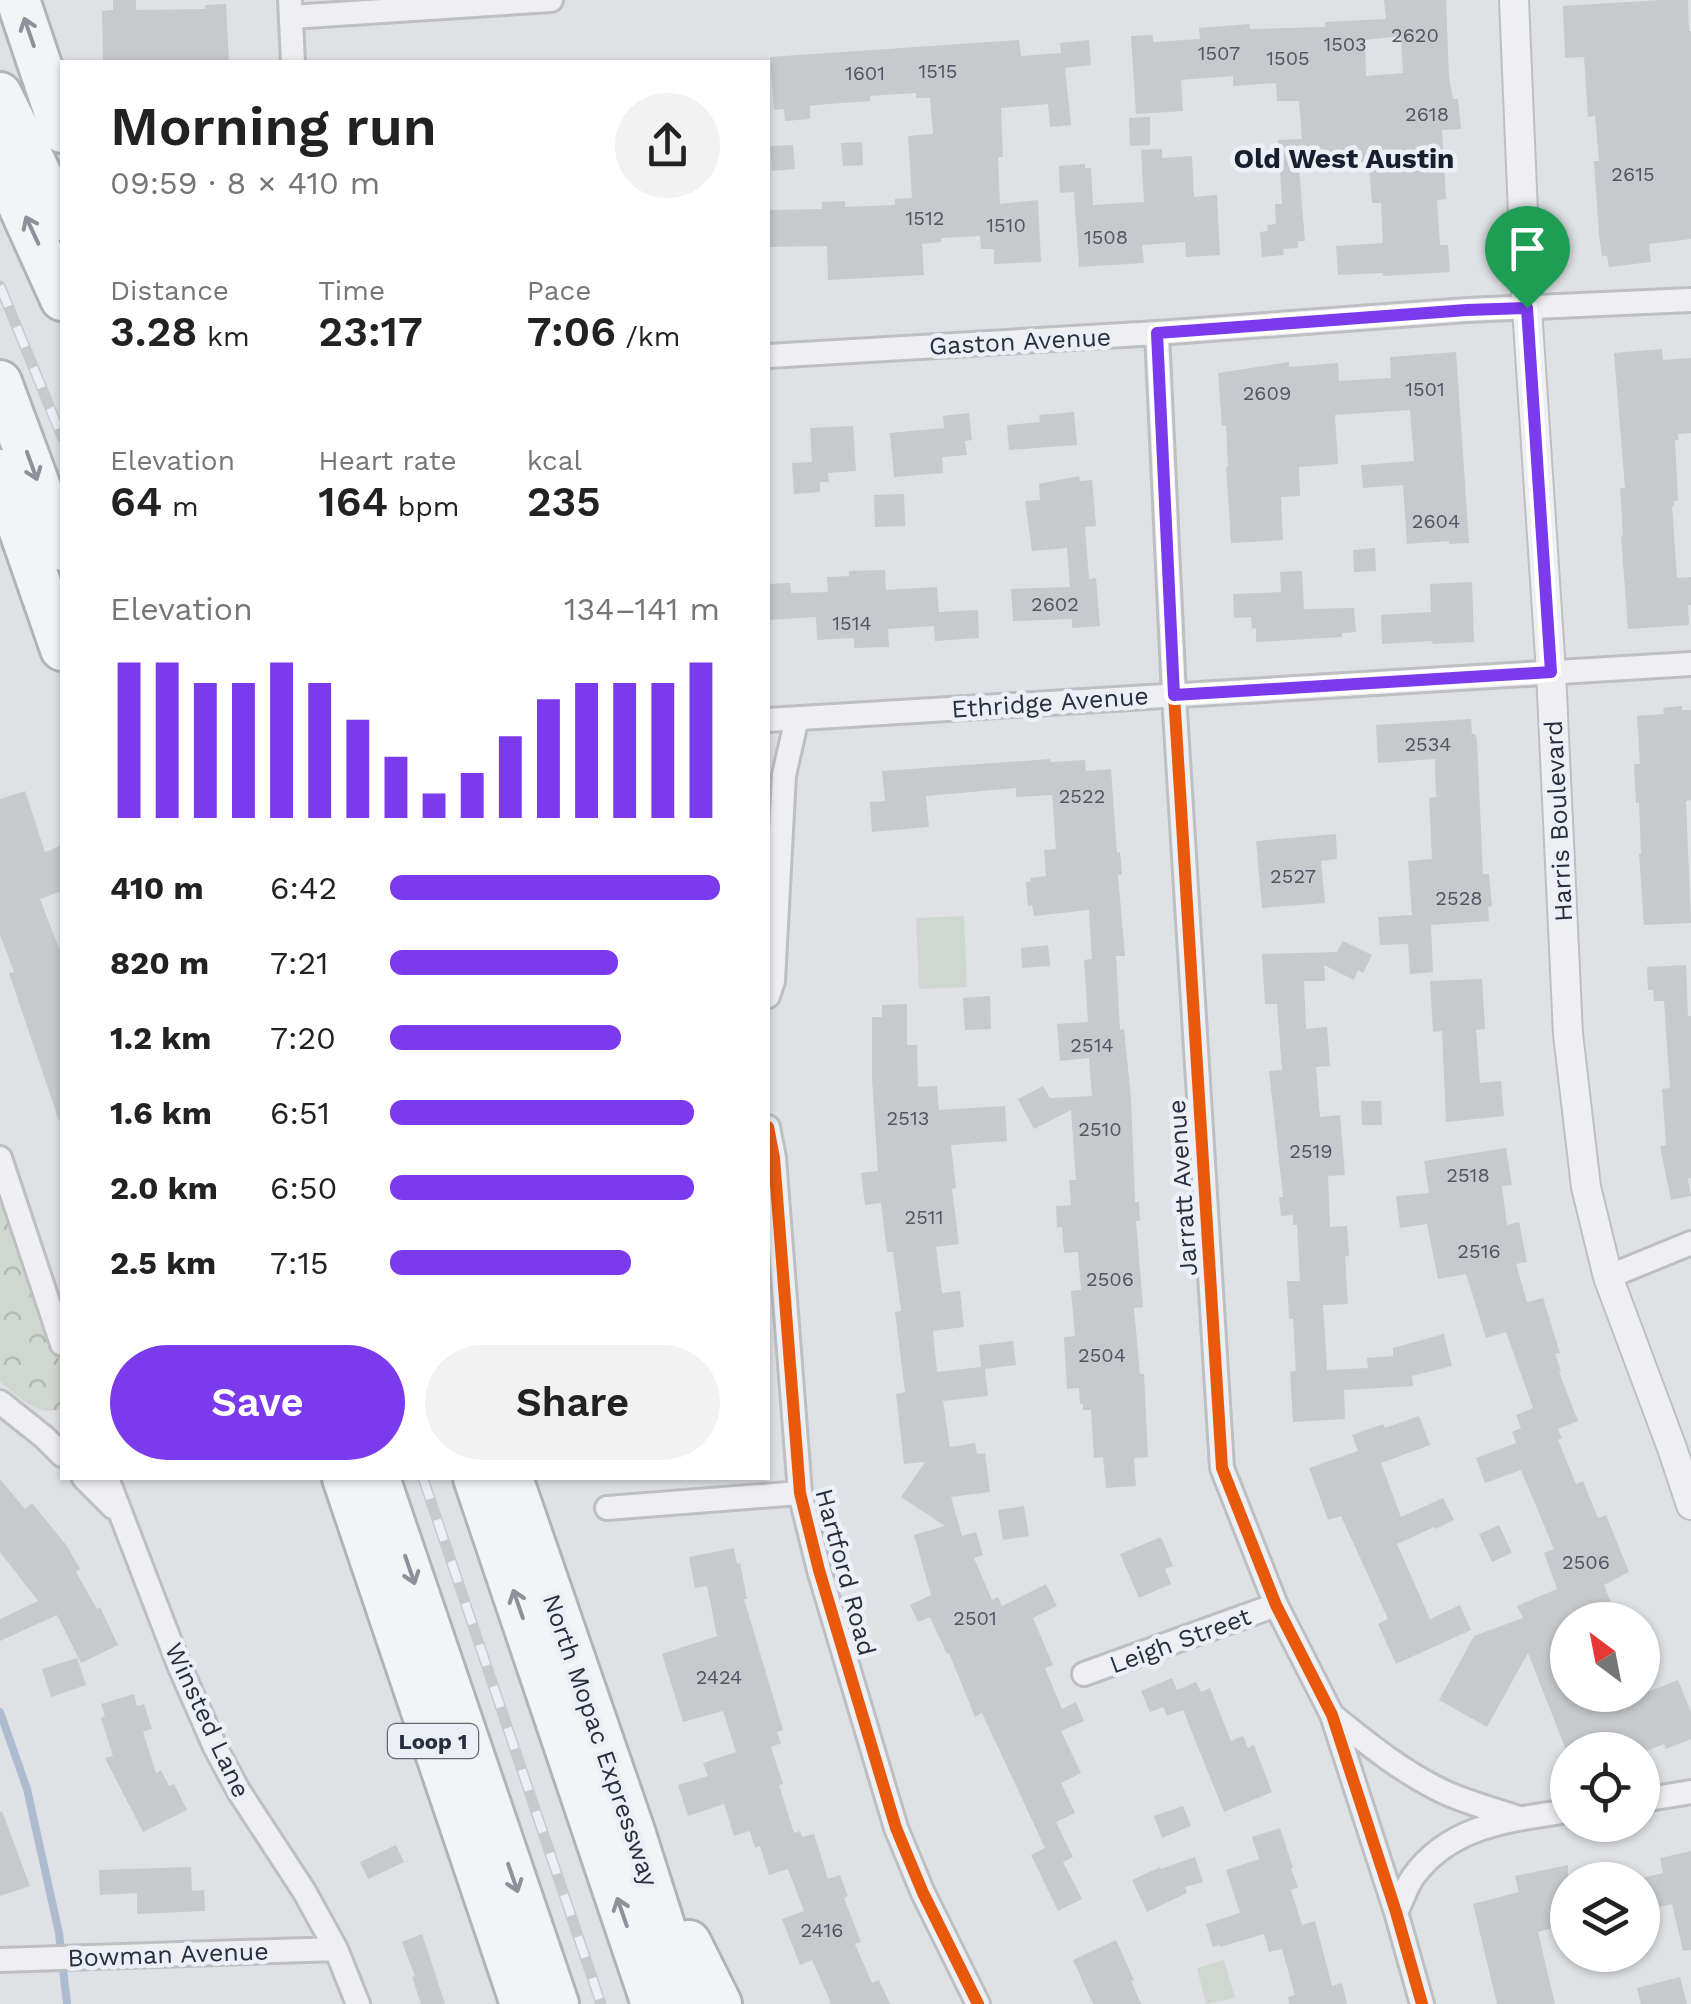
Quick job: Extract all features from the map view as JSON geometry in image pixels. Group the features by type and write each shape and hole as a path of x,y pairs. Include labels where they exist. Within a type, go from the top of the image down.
{"highway":[{"path":"18,0 60,125"},
{"path":"0,94 60,215"},
{"path":"0,162 60,295"},
{"path":"0,382 60,545"},
{"path":"0,471 60,643"},
{"path":"0,558 30,629 60,669"},
{"name":"Loop 1","path":"345,1480 522,2004"},
{"path":"379,1480 558,2004"},
{"path":"476,1480 653,2004"},
{"name":"North Mopac Expressway","path":"512,1480 633,1831 688,2004"},
{"path":"633,1831 720,2004"}],"street":[{"path":"293,60 290,8 551,0"},
{"name":"Harris Boulevard","path":"1514,0 1527,308 1551,672 1568,1034 1586,1187 1608,1277 1691,1505"},
{"name":"Gaston Avenue","path":"770,356 1467,310 1691,300"},
{"name":"Jarratt Avenue","path":"1157,333 1174,695 1222,1468 1276,1605 1332,1715 1422,2004"},
{"name":"Ethridge Avenue","path":"770,720 1691,664"},
{"path":"770,990 784,775 797,718"},
{"name":"Hartford Road","path":"770,1137 800,1493 896,1828 978,2004"},
{"path":"0,1158 60,1338"},
{"path":"1608,1277 1691,1243"},
{"path":"0,1402 60,1453"},
{"path":"86,1480 120,1514"},
{"name":"Winsted Lane","path":"108,1480 215,1747 238,1790 304,1891 336,1949 358,2004"},
{"path":"607,1508 800,1493"},
{"name":"Leigh Street","path":"1084,1674 1276,1605"},
{"path":"1332,1715 1412,1776 1448,1794 1519,1818"},
{"path":"1660,1797 1691,1792"},
{"path":"1396,1912 1414,1877 1440,1849 1473,1829 1550,1814"},
{"name":"Bowman Avenue","path":"0,1960 336,1949"}],"green space":[{"path":"964,916 967,987 919,989 916,918"},
{"path":"0,1189 60,1362 60,1409 37,1408 0,1382"},
{"path":"1224,1960 1235,1998 1206,2004 1197,1968"}],"building":[{"path":"113,0 136,0 136,10 205,9 205,5 226,4 229,60 103,60 102,11 113,10"},
{"path":"1384,0 1446,0 1449,77 1453,99 1458,99 1461,129 1442,130 1446,199 1437,200 1440,245 1448,245 1450,272 1338,275 1336,246 1383,243 1381,203 1372,203 1369,164 1299,169 1305,241 1298,241 1298,248 1283,249 1284,255 1262,257 1260,232 1268,231 1267,225 1276,224 1275,204 1282,204 1278,140 1302,139 1299,101 1277,101 1276,83 1233,86 1233,76 1181,80 1183,111 1136,114 1131,36 1153,35 1153,42 1200,39 1199,28 1249,24 1250,29 1325,27 1325,22 1386,19","holes":["1401,36 1403,73 1366,76 1365,40"]},
{"path":"1688,0 1691,239 1649,244 1651,262 1609,267 1607,256 1602,256 1599,234 1595,116 1588,117 1584,57 1565,58 1563,6"},
{"path":"1019,40 1021,56 1061,53 1060,43 1089,40 1091,65 1065,68 1071,125 1050,127 1048,104 1001,108 1000,204 1038,200 1041,262 994,264 994,249 981,249 980,236 941,238 941,242 922,244 924,275 828,280 827,246 770,247 770,210 822,209 822,202 845,201 845,207 895,205 895,199 912,198 908,136 933,134 930,98 916,98 916,93 810,106 810,119 785,121 784,109 774,110 770,57"},
{"path":"1150,117 1150,145 1130,146 1129,118"},
{"path":"862,142 863,165 843,166 841,143"},
{"path":"793,145 795,169 772,171 770,146"},
{"path":"1162,149 1162,158 1192,156 1194,197 1217,195 1220,255 1186,257 1185,242 1142,245 1144,263 1079,267 1074,192 1060,193 1059,166 1085,164 1085,168 1091,168 1093,205 1144,202 1141,150"},
{"path":"1662,349 1663,360 1691,358 1691,433 1678,434 1679,440 1675,440 1678,501 1672,506 1677,578 1691,577 1689,625 1628,629 1621,537 1620,488 1625,488 1614,353"},
{"path":"1456,352 1469,543 1407,544 1403,485 1363,488 1361,465 1414,461 1410,410 1335,415 1338,464 1299,467 1300,496 1281,497 1283,540 1231,543 1226,425 1222,426 1218,373 1289,362 1289,367 1338,363 1339,381 1391,378 1390,357"},
{"path":"1074,412 1077,445 1009,450 1007,425 1040,422 1039,415"},
{"path":"969,413 972,440 965,441 967,455 942,457 943,473 894,477 890,433 944,428 943,416"},
{"path":"853,426 856,471 828,473 829,482 820,482 820,492 794,494 792,463 812,462 810,428"},
{"path":"1079,476 1080,481 1092,480 1096,526 1085,527 1089,579 1096,578 1100,626 1072,628 1072,619 1013,621 1011,589 1070,587 1067,548 1032,551 1025,501 1040,500 1039,484"},
{"path":"904,494 905,526 875,527 874,495"},
{"path":"1375,548 1376,571 1354,572 1353,550"},
{"path":"885,570 886,590 937,587 939,612 978,610 979,638 935,641 934,626 888,629 889,647 854,648 854,638 817,640 816,617 770,620 770,584 790,583 791,593 828,592 827,577 849,576 849,571"},
{"path":"1302,571 1304,609 1354,608 1356,632 1342,633 1342,637 1256,642 1251,617 1234,618 1233,594 1281,592 1280,572"},
{"path":"1472,582 1474,642 1382,644 1381,615 1431,612 1430,584"},
{"path":"1682,706 1682,710 1691,710 1691,800 1686,801 1691,923 1644,925 1634,764 1640,764 1637,716 1664,714 1663,708"},
{"path":"1471,719 1477,741 1483,874 1489,874 1492,906 1488,907 1489,921 1431,925 1433,972 1410,974 1408,944 1380,945 1378,917 1412,915 1408,861 1432,859 1429,798 1436,797 1435,759 1378,763 1376,725"},
{"path":"1085,760 1086,771 1111,769 1122,875 1118,875 1125,956 1116,956 1120,1030 1124,1029 1131,1098 1143,1307 1134,1308 1140,1374 1144,1374 1148,1457 1134,1458 1136,1486 1106,1488 1103,1457 1094,1458 1091,1410 1083,1410 1079,1388 1067,1389 1064,1337 1075,1336 1071,1291 1081,1290 1078,1252 1064,1253 1056,1206 1071,1205 1069,1180 1076,1180 1071,1110 1034,1129 1018,1099 1043,1086 1050,1098 1092,1096 1089,1058 1060,1061 1057,1024 1088,1022 1084,960 1092,959 1089,910 1034,916 1032,905 1028,906 1026,882 1046,876 1044,850 1056,849 1052,795 1016,797 1016,788 926,796 929,827 872,832 870,802 885,801 882,771"},
{"path":"25,791 45,852 60,846 60,892 40,899 60,951 59,1121 0,935 0,799"},
{"path":"1336,834 1337,859 1321,861 1325,903 1262,908 1256,841"},
{"path":"1343,941 1372,955 1363,973 1358,970 1354,980 1324,965 1325,981 1304,981 1306,1029 1327,1027 1330,1066 1316,1067 1320,1117 1340,1115 1345,1175 1328,1176 1330,1227 1347,1226 1349,1256 1345,1256 1348,1304 1323,1305 1327,1370 1368,1368 1367,1358 1393,1356 1393,1348 1444,1334 1452,1366 1412,1376 1413,1386 1344,1390 1345,1419 1293,1422 1290,1372 1296,1371 1287,1281 1300,1281 1297,1225 1293,1225 1293,1215 1281,1216 1279,1197 1283,1197 1269,1071 1282,1070 1277,1004 1265,1004 1262,954 1337,952"},
{"path":"1048,945 1050,966 1022,968 1021,948"},
{"path":"1686,965 1691,1016 1691,1196 1671,1200 1660,1146 1666,1145 1662,1089 1670,1088 1664,1001 1654,1001 1653,990 1648,990 1647,967"},
{"path":"1482,979 1485,1029 1476,1030 1480,1083 1501,1081 1504,1116 1446,1122 1442,1031 1433,1032 1430,981"},
{"path":"990,996 991,1029 965,1030 963,998"},
{"path":"907,1004 907,1045 917,1045 918,1087 937,1086 939,1110 1005,1106 1007,1141 951,1145 959,1244 936,1247 942,1293 960,1291 964,1327 933,1331 937,1372 981,1367 979,1345 1013,1341 1016,1365 985,1369 988,1396 943,1401 950,1447 975,1443 977,1454 985,1453 990,1492 951,1497 962,1536 976,1532 983,1555 974,1558 992,1600 998,1597 1002,1606 1046,1584 1057,1606 1033,1618 1053,1665 1045,1668 1062,1709 1076,1702 1084,1721 1061,1731 1081,1773 1061,1783 1075,1813 1056,1822 1073,1857 1063,1862 1082,1899 1058,1911 1031,1855 1045,1848 982,1713 975,1717 930,1617 918,1622 910,1605 931,1595 914,1535 945,1526 901,1497 925,1462 904,1464 896,1394 905,1392 895,1312 901,1311 893,1252 887,1252 881,1203 865,1205 861,1173 878,1171 872,1017 882,1017 882,1005"},
{"path":"1361,1101 1381,1101 1382,1125 1362,1125"},
{"path":"1506,1148 1512,1185 1502,1186 1507,1225 1519,1222 1527,1262 1516,1264 1527,1302 1543,1298 1560,1353 1555,1354 1559,1372 1578,1421 1558,1429 1562,1438 1558,1440 1576,1484 1583,1481 1598,1518 1606,1515 1629,1572 1604,1585 1611,1602 1550,1602 1550,1709 1528,1653 1487,1727 1439,1700 1474,1636 1523,1618 1517,1606 1557,1589 1544,1553 1554,1549 1521,1470 1485,1483 1476,1458 1516,1443 1512,1432 1521,1428 1516,1415 1533,1408 1506,1332 1486,1338 1466,1274 1438,1279 1427,1224 1400,1228 1396,1196 1429,1193 1424,1161"},
{"path":"1419,1416 1430,1445 1381,1463 1401,1517 1443,1498 1454,1520 1397,1544 1430,1619 1460,1605 1471,1630 1396,1664 1378,1624 1388,1619 1341,1516 1328,1520 1309,1468 1358,1451 1352,1435"},
{"path":"0,1479 25,1509 32,1503 67,1546 80,1569 76,1572 97,1609 100,1607 118,1645 81,1663 57,1615 0,1641 0,1619 38,1601 0,1552"},
{"path":"1024,1506 1029,1536 1003,1540 998,1510"},
{"path":"1499,1525 1512,1553 1492,1562 1479,1534"},
{"path":"1161,1537 1173,1566 1165,1569 1171,1584 1139,1598 1120,1554"},
{"path":"734,1548 737,1564 740,1563 744,1599 783,1730 777,1732 781,1743 771,1747 794,1833 800,1831 802,1837 814,1834 828,1879 840,1875 848,1896 844,1898 861,1942 855,1944 872,1983 879,1980 890,2004 828,2004 831,2003 812,1960 800,1965 782,1919 804,1911 788,1869 769,1875 760,1846 755,1848 750,1831 734,1836 724,1804 688,1816 678,1785 708,1776 703,1763 736,1752 723,1711 683,1722 662,1654 717,1636 707,1586 695,1588 689,1557"},
{"path":"77,1658 86,1685 51,1697 42,1669"},
{"path":"1172,1678 1177,1690 1196,1682 1201,1692 1210,1688 1231,1741 1243,1736 1248,1748 1254,1745 1272,1792 1224,1812 1183,1710 1167,1716 1163,1707 1150,1712 1141,1691"},
{"path":"1678,1680 1691,1712 1691,1739 1666,1749 1664,1744 1660,1746 1660,1732 1559,1732 1551,1712 1660,1712 1660,1687"},
{"path":"134,1694 137,1706 144,1704 152,1729 143,1732 156,1773 161,1770 169,1786 174,1784 187,1810 143,1832 105,1758 113,1756 101,1718 105,1716 101,1704"},
{"path":"1183,1806 1191,1826 1162,1838 1154,1816"},
{"path":"0,1812 30,1886 0,1896"},
{"path":"1280,1828 1298,1887 1291,1890 1302,1925 1315,1921 1332,1986 1342,1983 1347,2004 1289,2004 1288,1997 1295,1995 1282,1949 1269,1952 1264,1934 1213,1947 1206,1924 1240,1913 1226,1870 1259,1859 1252,1837"},
{"path":"396,1845 404,1862 368,1879 360,1862"},
{"path":"1691,1851 1691,1950 1683,1951 1672,1904 1660,1907 1660,1858"},
{"path":"1195,1857 1203,1882 1185,1887 1187,1893 1147,1912 1132,1880"},
{"path":"191,1867 192,1891 204,1890 205,1911 137,1914 137,1893 100,1895 99,1870"},
{"path":"1550,1869 1550,1929 1538,1932 1555,2004 1497,2004 1473,1904 1519,1892 1515,1876"},
{"path":"422,1934 445,2004 421,2004 412,1977 415,1976 402,1942"},
{"path":"1116,1940 1141,2004 1093,2004 1073,1960"},
{"path":"1680,1977 1687,2004 1641,2004 1637,1988"}],"waterway":[{"path":"0,1712 27,1789 59,1933 67,2004"}],"railway":[{"path":"0,286 60,432"},
{"path":"424,1480 601,2004"}],"cycle path":[{"path":"1157,333 1174,695 1222,1468 1276,1605 1332,1715 1422,2004"},
{"path":"770,1137 800,1493 896,1828 978,2004"}],"district":[{"name":"Old West Austin","path":"1344,158"}],"route":[{"path":"1527,308 1551,672 1174,695 1157,333 1527,308"}]}
